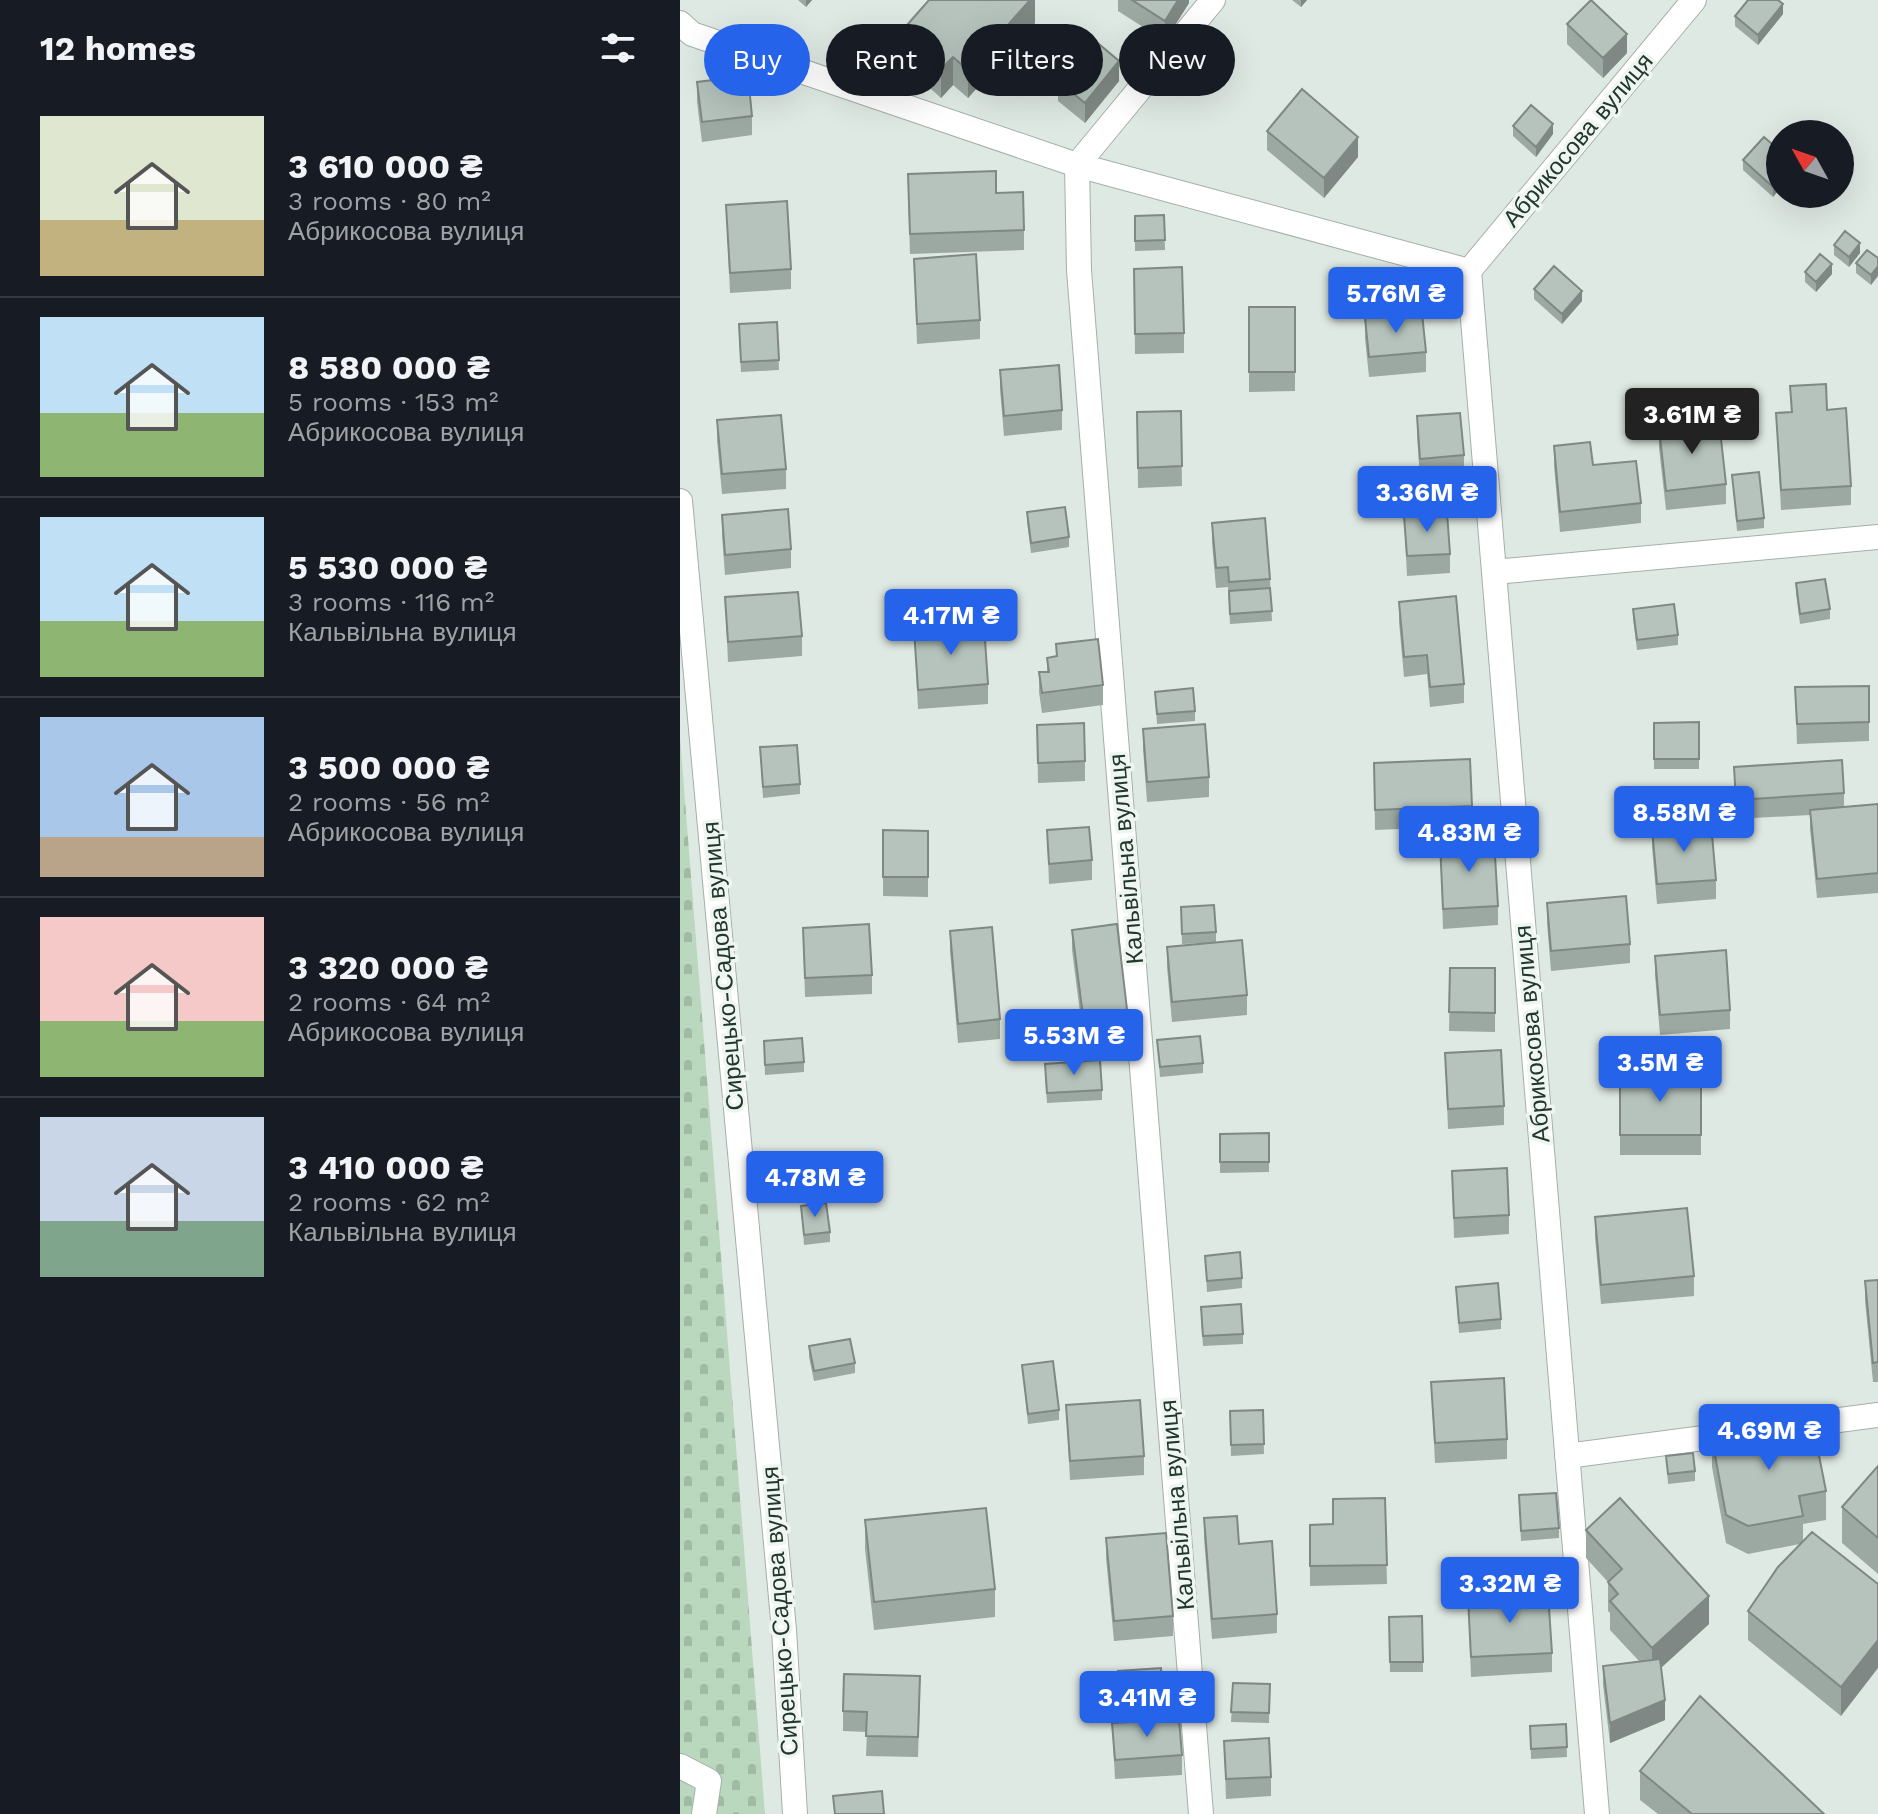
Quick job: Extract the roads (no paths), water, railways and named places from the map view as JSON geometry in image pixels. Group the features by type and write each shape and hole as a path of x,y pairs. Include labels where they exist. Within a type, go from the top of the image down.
{"street":[{"path":"1077,165 1213,0"},
{"name":"Абрикосова вулиця","path":"1597,1814 1469,271 1694,0"},
{"path":"680,23 692,34 1077,165 1469,271"},
{"name":"Кальвільна вулиця","path":"1077,165 1079,270 1201,1814"},
{"name":"Сирецько-Садова вулиця","path":"680,501 784,1630 795,1814"},
{"path":"1494,572 1878,537"},
{"path":"1567,1456 1878,1415"},
{"path":"680,1766 709,1781 704,1814"}]}
